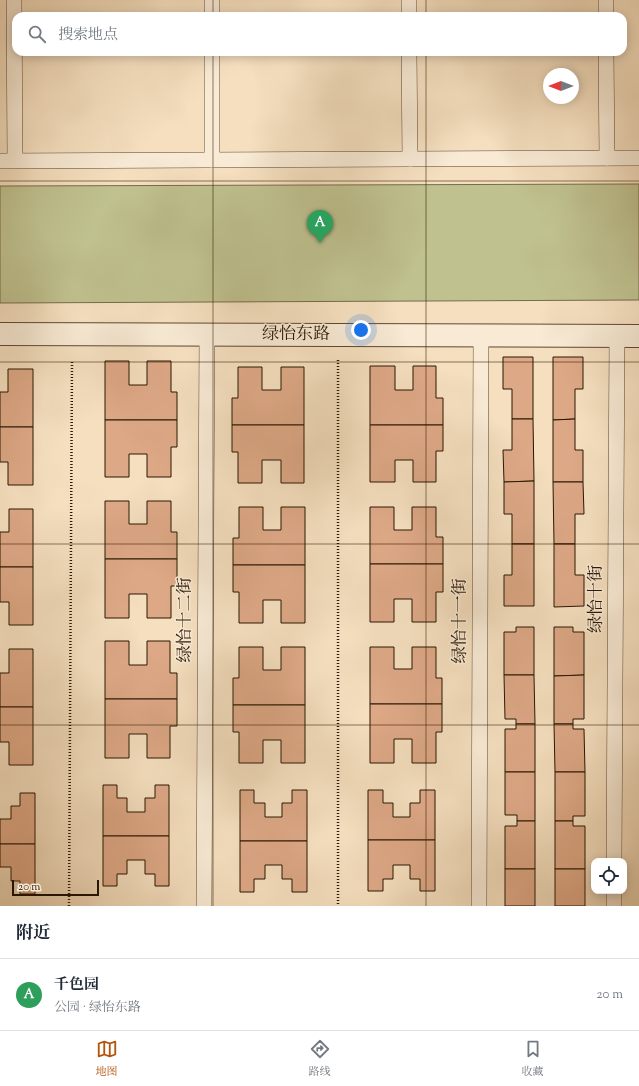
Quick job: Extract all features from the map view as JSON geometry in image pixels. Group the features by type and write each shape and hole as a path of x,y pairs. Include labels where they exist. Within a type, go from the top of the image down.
{"street":[{"name":"绿怡东路","path":"0,334 639,336"}],"lane":[{"path":"14,0 14,12"},
{"path":"212,0 212,12"},
{"path":"409,0 409,12"},
{"path":"606,0 606,12"},
{"path":"14,56 15,160"},
{"path":"212,56 212,160"},
{"path":"409,56 410,159"},
{"path":"606,56 607,158"},
{"path":"0,160 639,158"},
{"name":"绿怡十二街","path":"204,906 207,335"},
{"name":"绿怡十一街","path":"479,906 481,336"},
{"name":"绿怡十街","path":"614,858 617,336"},
{"path":"614,894 614,906"}],"path":[{"path":"70,906 72,334"},
{"path":"338,335 338,906"}],"green space":[{"path":"639,184 639,300 0,303 0,186"}],"building":[{"path":"503,357 533,357 533,419 512,419 512,389 503,389"},
{"path":"553,357 583,357 583,389 575,389 575,419 553,420"},
{"path":"105,361 129,361 129,385 147,385 147,361 171,361 171,392 177,392 177,420 105,420"},
{"path":"370,366 395,366 395,390 413,390 413,366 436,366 436,398 443,398 443,425 370,425"},
{"path":"238,367 262,367 262,390 281,390 281,367 304,367 304,425 232,425 232,398 238,398"},
{"path":"8,369 33,369 33,427 0,427 0,392 8,392"},
{"path":"512,419 533,419 534,481 504,482 503,450 512,450"},
{"path":"575,419 575,450 583,450 583,482 553,482 553,420"},
{"path":"105,420 177,420 177,447 171,447 171,477 147,477 147,454 129,454 129,477 105,477"},
{"path":"232,425 304,425 304,483 281,483 281,460 262,460 262,483 238,483 238,452 232,452"},
{"path":"370,425 443,425 443,451 436,451 436,482 413,482 413,460 395,460 395,482 370,482"},
{"path":"0,427 33,427 33,485 8,485 8,462 0,462"},
{"path":"534,481 534,544 512,544 512,514 504,514 504,482"},
{"path":"553,482 583,482 584,514 575,514 575,544 554,544"},
{"path":"105,501 129,501 129,524 147,524 147,501 171,501 171,532 177,532 177,559 105,559"},
{"path":"239,507 263,507 263,530 281,530 281,507 305,507 305,565 233,565 233,538 239,538"},
{"path":"370,507 394,507 394,530 412,530 412,507 436,507 436,537 443,537 443,564 370,564"},
{"path":"9,509 33,509 33,567 0,567 0,532 9,532"},
{"path":"512,544 534,544 534,606 504,606 504,575 512,575"},
{"path":"554,544 575,544 575,575 584,575 584,606 554,607"},
{"path":"105,559 177,559 177,586 171,586 171,618 147,618 147,594 129,594 129,618 105,618"},
{"path":"370,564 443,564 443,592 436,592 436,622 412,622 412,599 394,599 394,622 370,622"},
{"path":"233,565 305,565 305,623 281,623 281,600 263,600 263,623 239,623 239,592 233,592"},
{"path":"0,567 33,567 33,625 9,625 9,602 0,602"},
{"path":"516,627 534,627 534,675 504,675 504,632 516,632"},
{"path":"554,627 573,627 573,632 584,632 584,675 554,676"},
{"path":"105,641 129,641 129,665 147,665 147,641 170,641 170,673 177,673 177,699 105,699"},
{"path":"239,647 263,647 263,670 281,670 281,647 305,647 305,705 233,705 233,678 239,678"},
{"path":"370,647 394,647 394,669 412,669 412,647 436,647 436,678 442,678 442,704 370,704"},
{"path":"9,649 33,649 33,707 0,707 0,673 9,673"},
{"path":"504,675 534,675 535,724 516,724 516,719 505,719"},
{"path":"584,675 584,719 573,719 573,724 554,724 554,676"},
{"path":"105,699 177,699 177,726 170,726 170,758 147,758 147,734 129,734 129,758 105,758"},
{"path":"370,704 442,704 442,732 436,732 436,763 412,763 412,739 394,739 394,763 370,763"},
{"path":"233,705 305,705 305,763 281,763 281,740 263,740 263,763 239,763 239,732 233,732"},
{"path":"0,707 33,707 33,765 9,765 9,742 0,742"},
{"path":"516,724 535,724 535,772 505,772 505,729 516,729"},
{"path":"554,724 573,724 573,729 584,729 585,772 555,772"},
{"path":"505,772 535,772 535,821 517,821 517,815 505,815"},
{"path":"555,772 585,772 585,816 573,816 573,821 555,821"},
{"path":"103,785 117,785 117,798 127,798 127,812 145,812 145,798 155,798 155,785 169,785 169,836 103,836"},
{"path":"240,790 254,790 254,803 265,803 265,817 282,817 282,803 292,803 292,790 307,790 307,841 240,841"},
{"path":"368,790 383,790 383,803 393,803 393,817 410,817 410,803 420,803 420,790 435,790 435,840 368,840"},
{"path":"20,793 35,793 35,844 0,844 0,819 11,819 11,806 20,806"},
{"path":"517,821 535,821 535,869 505,869 505,826 517,826"},
{"path":"555,821 573,821 573,826 585,826 585,869 555,869"},
{"path":"103,836 169,836 169,886 155,886 155,874 145,874 145,860 127,860 127,874 117,874 117,886 103,886"},
{"path":"368,840 435,840 435,891 420,891 420,879 410,879 410,865 393,865 393,879 383,879 383,891 368,891"},
{"path":"240,841 307,841 307,892 292,892 292,879 282,879 282,865 265,865 265,879 254,879 254,892 240,892"},
{"path":"0,844 35,844 35,894 20,894 20,881 11,881 11,867 0,867"},
{"path":"505,869 535,869 535,906 505,906"},
{"path":"555,869 585,869 585,906 555,906"}],"place":[{"name":"千色园","path":"320,243"}]}
